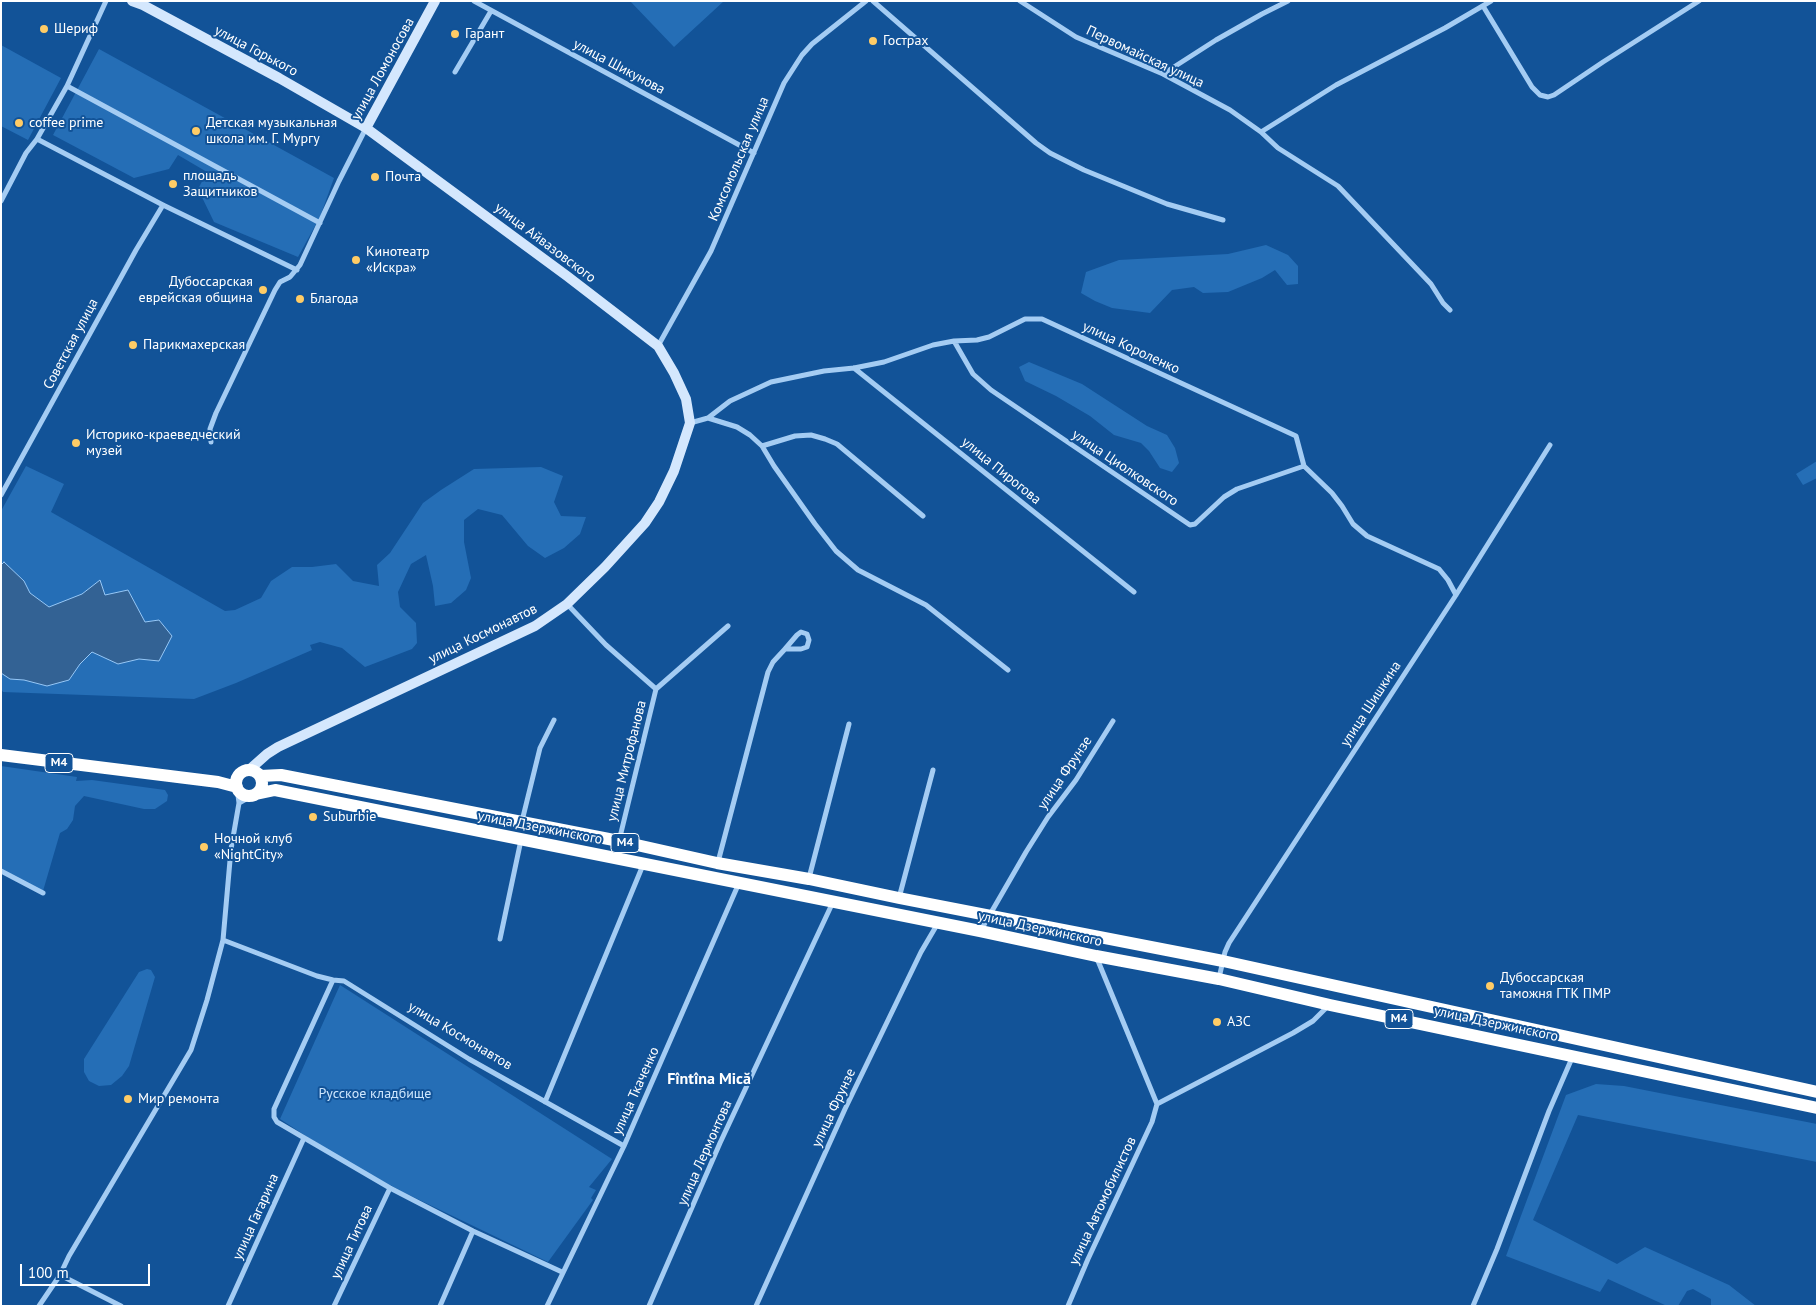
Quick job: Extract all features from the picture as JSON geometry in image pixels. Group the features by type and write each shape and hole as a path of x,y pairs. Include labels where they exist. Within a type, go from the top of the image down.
{"highway":[{"name":"M4","path":"1,755 218,782 237,782 242,772 254,773"},
{"name":"улица Дзержинского","path":"254,773 281,775 619,841 718,863 809,879 1104,939 1223,961 1817,1092"},
{"path":"237,782 245,795 254,794 259,791 262,783 254,773"},
{"name":"улица Дзержинского","path":"254,794 275,790 980,931 1096,956 1219,979 1330,1005 1817,1108"}],"street":[{"path":"1,201 26,153 37,139 67,86 106,1"},
{"name":"улица Горького","path":"132,1 143,5 366,128"},
{"name":"улица Ломоносова","path":"211,442 210,429 216,413 275,290 280,282 290,277 297,270 304,259 366,128 435,1"},
{"name":"улица Шикунова","path":"474,1 754,153"},
{"name":"Комсомольская улица","path":"658,346 711,251 754,153 766,120 784,83 802,55 827,31 866,1"},
{"path":"873,1 1036,143 1050,152 1084,170 1167,204 1223,220"},
{"name":"Первомайская улица","path":"1020,1 1076,37 1163,74 1230,110 1261,132 1278,148 1338,186 1431,284 1443,303 1450,310"},
{"path":"1163,74 1224,36 1288,1"},
{"path":"1261,132 1336,85 1446,28 1491,1"},
{"path":"1483,6 1532,87 1540,94 1548,97 1554,95 1699,1"},
{"path":"456,72 491,11"},
{"path":"67,86 320,223"},
{"name":"улица Айвазовского","path":"366,128 658,346 674,373 686,399"},
{"path":"37,139 163,205 297,270"},
{"name":"Советская улица","path":"1,495 136,250 163,205"},
{"name":"улица Короленко","path":"954,341 983,339 1026,319 1042,319 1296,436 1304,466"},
{"path":"690,423 708,418 730,401 771,382 824,371 884,362 933,345 954,341"},
{"name":"улица Циолковского","path":"954,341 973,374 991,390 1190,526 1224,497 1237,489 1304,466"},
{"name":"улица Пирогова","path":"854,368 1134,592"},
{"name":"улица Космонавтов","path":"254,773 266,754 297,737 535,626 567,604 617,554 645,522 659,502 674,472 690,423 686,399"},
{"path":"708,418 738,427 762,446 815,524 836,551 858,570 926,605 1008,670"},
{"path":"762,446 795,436 811,435 837,444 923,516"},
{"name":"улица Шишкина","path":"1219,979 1229,943 1456,595 1550,445"},
{"path":"1304,466 1332,493 1353,524 1367,536 1439,569 1448,580 1456,595"},
{"name":"улица Митрофанова","path":"567,604 606,645 656,689 619,841"},
{"path":"656,689 728,626"},
{"path":"718,863 768,672 773,662 797,635 801,632 807,634 810,640 807,646 801,649 785,649"},
{"path":"522,822 540,748 554,720"},
{"name":"улица Фрунзе","path":"980,931 1030,845 1076,780 1113,721"},
{"path":"809,879 849,724"},
{"path":"899,898 933,770"},
{"path":"39,1306 60,1275 69,1256 191,1050 207,1000 222,940 231,849 239,803 237,782"},
{"path":"239,803 254,794"},
{"path":"500,939 521,839"},
{"path":"545,1102 644,864"},
{"path":"1,871 43,893"},
{"name":"улица Ткаченко","path":"547,1306 624,1146 740,883"},
{"name":"улица Лермонтова","path":"649,1306 720,1143 833,902"},
{"name":"улица Фрунзе","path":"756,1306 845,1109 921,952 938,923"},
{"name":"улица Космонавтов","path":"222,940 317,976 333,980 344,980 469,1059 624,1146"},
{"path":"1096,956 1157,1104 1293,1033 1312,1022 1330,1005"},
{"path":"333,980 274,1109 274,1117 277,1122 390,1188 473,1231 562,1272"},
{"path":"1473,1306 1497,1249 1548,1111 1573,1055"},
{"name":"улица Автомобилистов","path":"1068,1306 1152,1122 1157,1104"},
{"name":"улица Гагарина","path":"228,1306 304,1138"},
{"name":"улица Титова","path":"334,1306 390,1188"},
{"path":"440,1306 473,1231"},
{"path":"60,1275 121,1306"}],"green space":[{"path":"630,1 724,1 674,47"},
{"path":"1,45 61,78 28,140 1,126"},
{"path":"99,49 334,178 320,217 298,257 214,222 198,189 207,172 178,155 169,169 134,178 53,135"},
{"path":"1266,245 1288,255 1298,266 1298,284 1287,285 1275,270 1262,278 1228,292 1203,293 1194,287 1172,290 1150,313 1112,308 1081,293 1086,272 1119,260 1228,254"},
{"path":"1029,362 1082,384 1147,426 1167,435 1175,448 1179,463 1172,472 1160,468 1149,451 1141,443 1114,435 1090,416 1025,381 1019,367"},
{"path":"1817,461 1817,478 1803,485 1796,474"},
{"path":"26,466 64,484 51,512 225,611 235,610 261,598 271,581 292,567 336,564 353,581 379,586 377,565 390,553 423,503 474,469 541,467 563,476 554,502 561,516 586,517 580,534 564,548 545,558 528,546 502,515 478,509 464,520 464,542 471,578 466,590 451,603 435,606 433,586 426,555 411,564 398,592 400,607 416,623 417,643 412,649 365,667 342,648 320,642 310,645 312,650 194,699 3,692 1,689 1,511"},
{"path":"1,766 77,777 76,781 92,780 165,790 168,795 167,801 155,809 144,809 84,796 75,806 73,820 67,829 60,833 43,891 1,870"},
{"path":"147,969 151,970 155,977 129,1066 122,1076 111,1085 99,1086 89,1081 84,1072 84,1059 139,972"},
{"name":"Русское кладбище","path":"340,985 612,1159 589,1187 596,1190 591,1198 593,1200 548,1262 403,1192 338,1157 280,1119"},
{"path":"1596,1084 1624,1086 1817,1124 1817,1162 1578,1115 1533,1220 1617,1264 1645,1247 1729,1285 1756,1306 1711,1306 1711,1299 1693,1289 1687,1291 1678,1306 1667,1306 1608,1279 1600,1292 1506,1256 1566,1095"}],"shaded area":[{"path":"4,562 24,581 30,593 49,607 82,594 100,580 105,595 128,590 145,622 159,620 172,636 159,661 139,659 118,664 92,652 80,664 69,680 47,686 24,680 10,679 1,673 1,565"}],"place":[{"name":"Шериф","path":"44,29"},
{"name":"Гарант","path":"455,34"},
{"name":"Гострах","path":"873,41"},
{"name":"coffee prime","path":"19,123"},
{"name":"Детская музыкальная школа им. Г. Мургу","path":"196,131"},
{"name":"Почта","path":"375,177"},
{"name":"площадь Защитников","path":"173,184"},
{"name":"Кинотеатр «Искра»","path":"356,260"},
{"name":"Дубоссарская еврейская община","path":"263,290"},
{"name":"Благода","path":"300,299"},
{"name":"Парикмахерская","path":"133,345"},
{"name":"Историко-краеведческий музей","path":"76,443"},
{"name":"Suburbie","path":"313,817"},
{"name":"Ночной клуб «NightCity»","path":"204,847"},
{"name":"Дубоссарская таможня ГТК ПМР","path":"1490,986"},
{"name":"АЗС","path":"1217,1022"},
{"name":"Мир ремонта","path":"128,1099"}],"district":[{"name":"Fîntîna Mică","path":"709,1079"}]}
